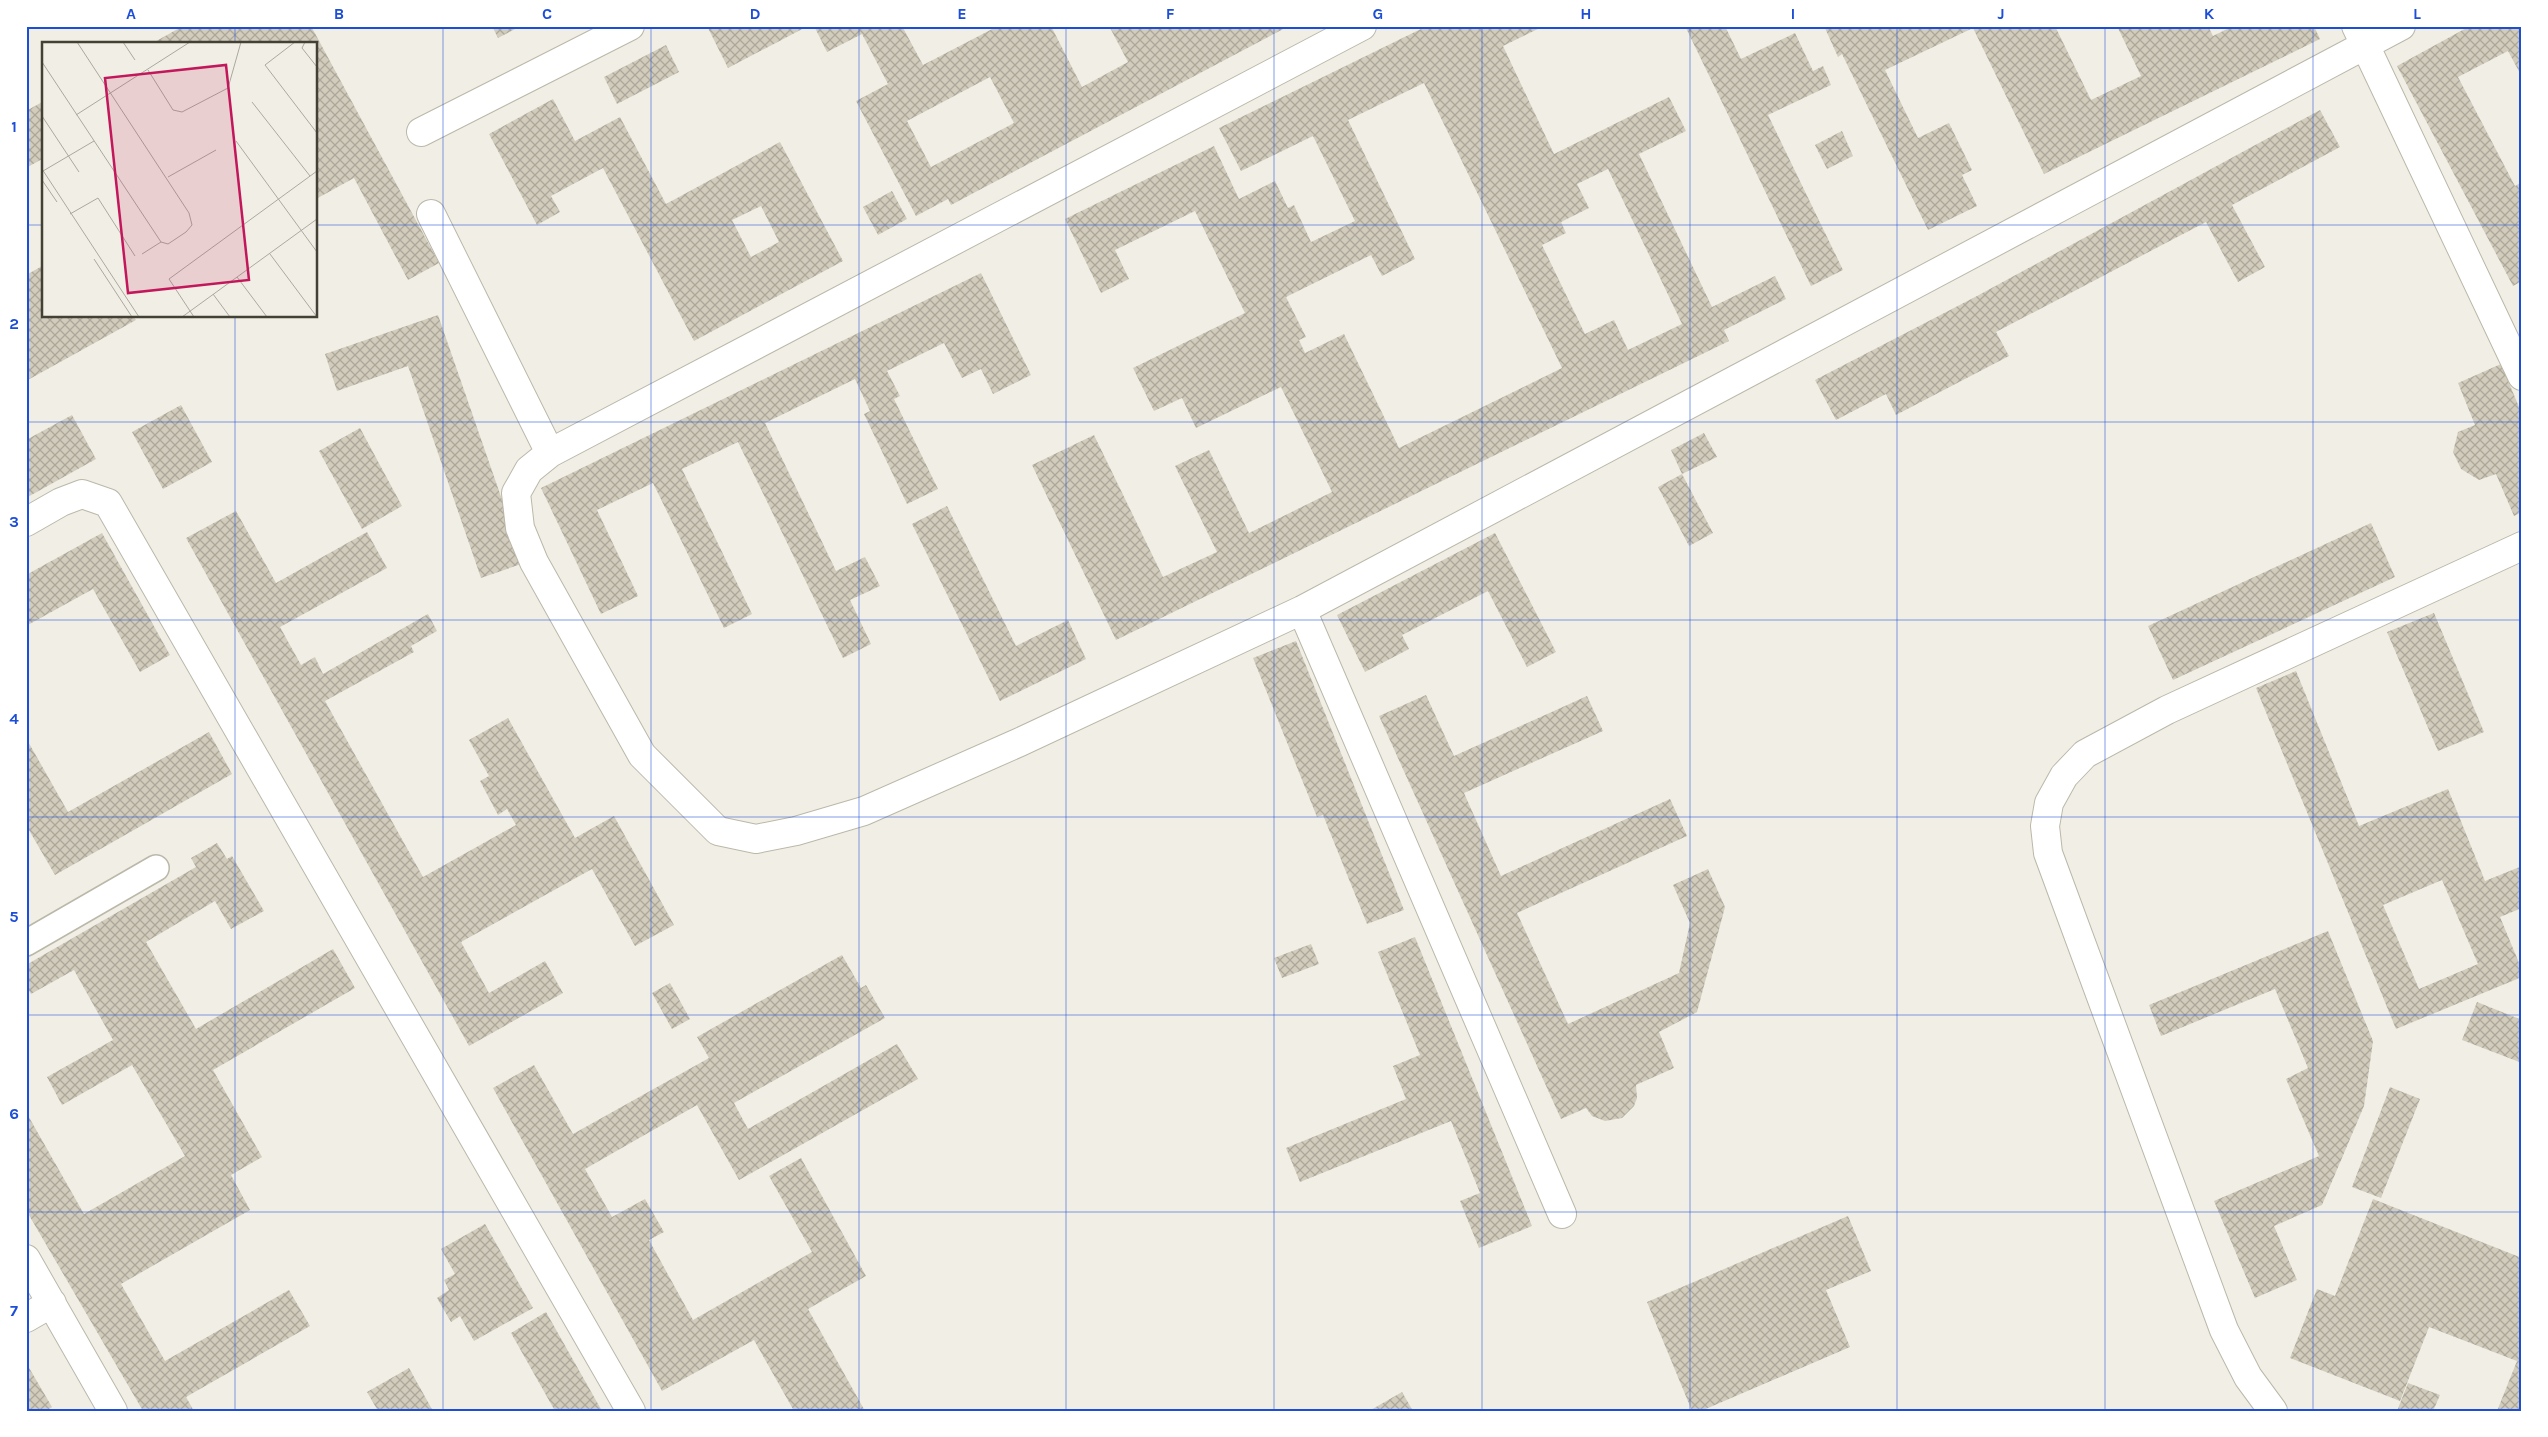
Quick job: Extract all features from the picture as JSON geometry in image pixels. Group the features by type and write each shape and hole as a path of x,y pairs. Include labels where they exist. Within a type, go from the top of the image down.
{"street":[{"path":"421,132 630,26"},
{"path":"1362,26 550,453 529,470 516,494 520,528 534,562 642,755 718,831 756,839 796,831 864,811 1020,742 1302,610 2361,35 2401,26"},
{"path":"2361,35 2522,376"},
{"path":"431,214 550,453"},
{"path":"26,522 61,502 82,494 108,503 631,1411"},
{"path":"2273,1411 2248,1377 2224,1330 2048,853 2045,826 2049,803 2064,776 2085,754 2167,710 2522,546"},
{"path":"1302,610 1562,1214"},
{"path":"26,1258 113,1411"},
{"path":"26,1318 52,1303"}],"lane":[{"path":"26,943 156,868"}],"building":[{"path":"183,26 311,26 439,263 408,280 354,178 318,198 318,42 155,42"},
{"path":"492,26 521,26 498,38"},
{"path":"711,26 808,26 728,68 708,28"},
{"path":"814,26 902,26 923,65 998,26 1051,26 1082,87 1128,62 1109,26 1194,26 1195,28 1199,26 1289,26 951,205 948,199 916,216 856,101 888,84 862,34 827,52","holes":["990,77 1014,123 931,167 907,121"]},
{"path":"1427,26 1544,26 1503,46 1554,154 1669,97 1686,131 1639,154 1712,307 1775,276 1786,299 1724,330 1729,341 1116,640 1032,465 1094,435 1163,577 1217,552 1175,466 1209,450 1249,533 1332,492 1281,387 1196,428 1182,398 1154,411 1133,368 1245,313 1195,211 1115,250 1129,279 1101,293 1065,219 1214,146 1239,199 1275,181 1288,208 1294,205 1311,242 1355,221 1313,136 1241,171 1219,128","holes":["1424,83 1562,368 1399,448 1344,334 1305,353 1299,340 1306,337 1286,297 1371,255 1382,276 1415,259 1348,120","1608,169 1682,324 1628,350 1614,320 1585,334 1542,245 1566,233 1561,222 1589,208 1577,184"]},
{"path":"1685,26 1725,26 1741,59 1795,33 1813,71 1823,66 1831,85 1768,115 1843,270 1811,286"},
{"path":"1824,26 2055,26 2091,100 2141,76 2117,26 2208,26 2213,36 2233,26 2314,26 2320,39 2044,174 1973,28 1885,70 1918,138 1949,123 1972,170 1962,175 1977,206 1928,230 1842,54 1838,57"},
{"path":"2470,26 2522,26 2522,77 2508,51 2458,77 2515,186 2522,182 2522,281 2513,286 2397,66"},
{"path":"666,45 679,72 617,104 604,77"},
{"path":"553,99 575,141 620,117 666,204 780,142 843,261 694,341 603,168 551,196 560,212 537,225 489,134","holes":["761,206 779,242 751,257 732,220"]},
{"path":"42,102 42,159 26,168 26,111"},
{"path":"2320,110 2340,147 2232,205 2265,267 2238,282 2206,222 1996,332 2009,356 1896,415 1886,394 1836,420 1815,380 1977,296"},
{"path":"1842,131 1853,156 1827,169 1815,145"},
{"path":"892,191 907,219 878,235 863,207"},
{"path":"42,266 42,318 134,318 136,320 26,381 26,275"},
{"path":"981,273 1031,375 993,394 981,369 962,378 944,343 887,371 900,396 894,399 938,489 907,504 864,414 870,411 855,379 765,423 836,571 865,557 880,586 850,600 871,644 843,658 738,442 682,469 752,614 724,628 653,483 597,510 638,596 601,614 541,488"},
{"path":"438,315 524,563 481,578 408,366 337,391 325,354"},
{"path":"2501,364 2522,414 2522,512 2514,516 2496,474 2479,480 2461,469 2453,452 2458,432 2475,425 2458,383"},
{"path":"181,405 212,462 163,489 132,432"},
{"path":"72,415 96,459 26,498 26,440"},
{"path":"360,428 402,506 362,529 319,451"},
{"path":"1704,433 1717,457 1682,474 1671,450"},
{"path":"1682,474 1713,533 1689,546 1658,487"},
{"path":"947,506 1016,646 1068,620 1086,659 1000,701 912,524"},
{"path":"236,511 276,583 367,532 387,568 280,627 301,665 315,657 323,674 428,614 437,631 411,646 414,652 325,701 423,877 516,825 507,809 498,815 480,781 489,776 469,740 508,718 575,838 614,816 674,925 635,946 592,869 461,942 489,993 545,961 563,993 469,1046 186,538"},
{"path":"2371,523 2395,577 2173,680 2148,626"},
{"path":"102,533 170,655 140,672 93,589 26,626 26,575"},
{"path":"1495,533 1556,652 1527,667 1488,591 1402,635 1409,649 1365,672 1337,615"},
{"path":"2434,613 2484,732 2438,751 2387,632"},
{"path":"1296,641 1404,910 1367,924 1323,815 1317,817 1253,658"},
{"path":"2296,671 2359,826 2448,789 2485,881 2522,866 2522,908 2500,917 2522,970 2522,977 2396,1029 2256,688","holes":["2442,880 2478,964 2419,989 2383,905"]},
{"path":"1426,695 1454,756 1587,696 1603,731 1464,793 1501,876 1670,799 1687,836 1517,913 1568,1024 1679,973 1690,923 1673,885 1708,869 1725,907 1697,1012 1659,1032 1674,1068 1636,1085 1637,1098 1634,1106 1622,1118 1605,1121 1592,1116 1586,1108 1561,1119 1379,716"},
{"path":"209,732 232,774 55,875 26,825 26,738 68,812"},
{"path":"217,843 227,859 232,856 264,911 231,929 215,901 146,942 196,1029 333,949 355,988 213,1070 262,1157 231,1175 250,1210 121,1284 165,1361 289,1290 310,1326 186,1397 194,1411 143,1411 26,1210 26,1112 84,1214 185,1156 132,1065 62,1105 47,1077 113,1040 74,970 31,994 26,985 26,965 196,867 191,858"},
{"path":"2328,931 2373,1041 2364,1106 2322,1205 2274,1226 2297,1280 2255,1298 2214,1201 2319,1156 2286,1079 2308,1068 2275,989 2161,1036 2149,1005"},
{"path":"1415,937 1532,1226 1479,1248 1460,1201 1480,1193 1451,1121 1300,1182 1286,1148 1406,1099 1393,1066 1420,1055 1378,952"},
{"path":"1311,944 1319,964 1282,978 1274,958"},
{"path":"842,955 861,988 866,985 885,1018 734,1103 748,1129 897,1044 918,1079 739,1180 697,1105 585,1169 612,1217 645,1199 664,1232 649,1240 693,1320 812,1252 769,1176 801,1158 866,1276 808,1309 865,1411 794,1411 754,1340 662,1391 493,1088 534,1065 573,1134 709,1058 697,1037"},
{"path":"670,983 690,1019 672,1029 652,993"},
{"path":"2477,1002 2522,1020 2522,1063 2462,1040"},
{"path":"2390,1087 2420,1099 2381,1198 2352,1187"},
{"path":"2373,1199 2522,1258 2522,1411 2497,1411 2517,1361 2429,1327 2400,1401 2290,1358 2317,1289 2335,1296"},
{"path":"1848,1216 1871,1271 1826,1290 1850,1347 1701,1411 1692,1411 1647,1302"},
{"path":"485,1224 533,1308 474,1341 460,1316 451,1322 437,1298 449,1290 444,1280 455,1274 441,1249"},
{"path":"546,1312 602,1411 555,1411 511,1333"},
{"path":"28,1366 52,1407 46,1411 26,1411"},
{"path":"409,1368 433,1411 378,1411 367,1392"},
{"path":"2408,1383 2440,1395 2433,1411 2397,1411"},
{"path":"1402,1392 1413,1411 1369,1411"}]}
